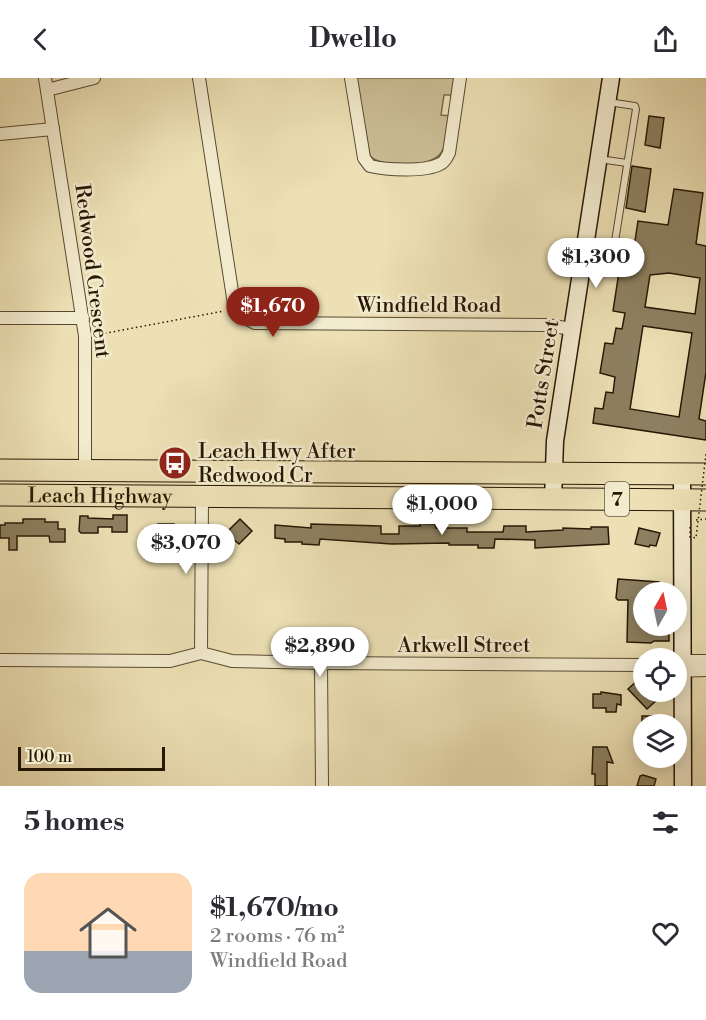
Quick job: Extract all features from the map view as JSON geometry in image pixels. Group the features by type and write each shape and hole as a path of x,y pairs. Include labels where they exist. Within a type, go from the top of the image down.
{"highway":[{"name":"Leach Highway","path":"0,470 553,473 695,471"},
{"name":"Leach Highway","path":"0,495 706,500"}],"street":[{"path":"46,84 94,78"},
{"path":"199,78 236,307"},
{"path":"351,78 364,158 370,166 381,169 432,168 443,163 449,153 460,78"},
{"name":"Potts Street","path":"553,499 554,448 610,78"},
{"name":"Redwood Crescent","path":"46,84 85,336 85,471"},
{"path":"0,135 53,129"},
{"name":"Windfield Road","path":"236,307 242,316 255,323 547,325 572,329"},
{"path":"0,318 83,318"},
{"path":"680,648 681,500 695,471"},
{"path":"201,653 202,496"},
{"name":"Arkwell Street","path":"0,660 170,661 201,653 232,660 321,663 633,666"},
{"path":"687,665 706,661"},
{"path":"321,663 322,786"},
{"path":"687,667 706,670"},
{"path":"681,702 683,786"}],"lane":[{"path":"584,250 613,254 636,109 635,106 607,102"},
{"path":"598,159 627,163"}],"path":[{"path":"85,336 236,307"},
{"path":"706,454 696,538 690,537 690,527 694,520 706,519"},
{"path":"695,471 706,464"}],"shaded area":[{"path":"355,78 456,78 453,95 444,95 441,115 450,116 441,153 436,158 406,165 385,163 370,156"}],"building":[{"path":"649,116 664,118 660,148 645,145"},
{"path":"632,166 651,169 645,212 626,208"},
{"path":"674,189 703,193 696,244 706,246 706,372 699,419 706,421 706,440 593,423 595,408 603,409 606,392 613,393 615,377 600,373 605,343 613,344 616,328 622,329 625,313 613,311 621,259 632,261 638,221 668,225","holes":["669,273 700,278 695,314 645,307 650,275","643,326 692,333 679,417 630,409"]},
{"path":"113,515 127,515 127,532 112,532 112,527 98,527 98,533 79,531 80,516 113,519"},
{"path":"23,519 45,519 45,522 58,522 58,529 65,529 65,542 50,542 49,536 17,536 17,550 9,550 9,538 0,538 0,525 23,523"},
{"path":"240,519 252,531 239,544 226,533"},
{"path":"420,523 435,524 436,528 467,528 467,532 503,532 504,526 526,526 526,532 608,527 609,544 535,548 535,540 495,539 494,548 478,548 478,545 449,545 449,543 392,544 320,539 319,545 285,542 285,539 275,538 275,525 311,528 311,524 381,526 381,534 399,534 399,526 420,526"},
{"path":"158,524 174,524 173,542 158,542"},
{"path":"639,528 660,533 656,546 635,544"},
{"path":"618,579 659,582 633,582 633,636 669,636 669,641 627,642 628,600 616,598"},
{"path":"633,684 633,694 628,689"},
{"path":"601,692 621,695 621,705 617,704 616,712 606,712 606,708 593,708 593,694 601,694"},
{"path":"640,702 655,702 647,709"},
{"path":"593,747 607,747 613,763 607,762 607,786 595,786 595,774 592,774"},
{"path":"640,776 656,779 654,786 637,786"}],"place":[{"name":"Leach Hwy After Redwood Cr","path":"175,463"}]}
